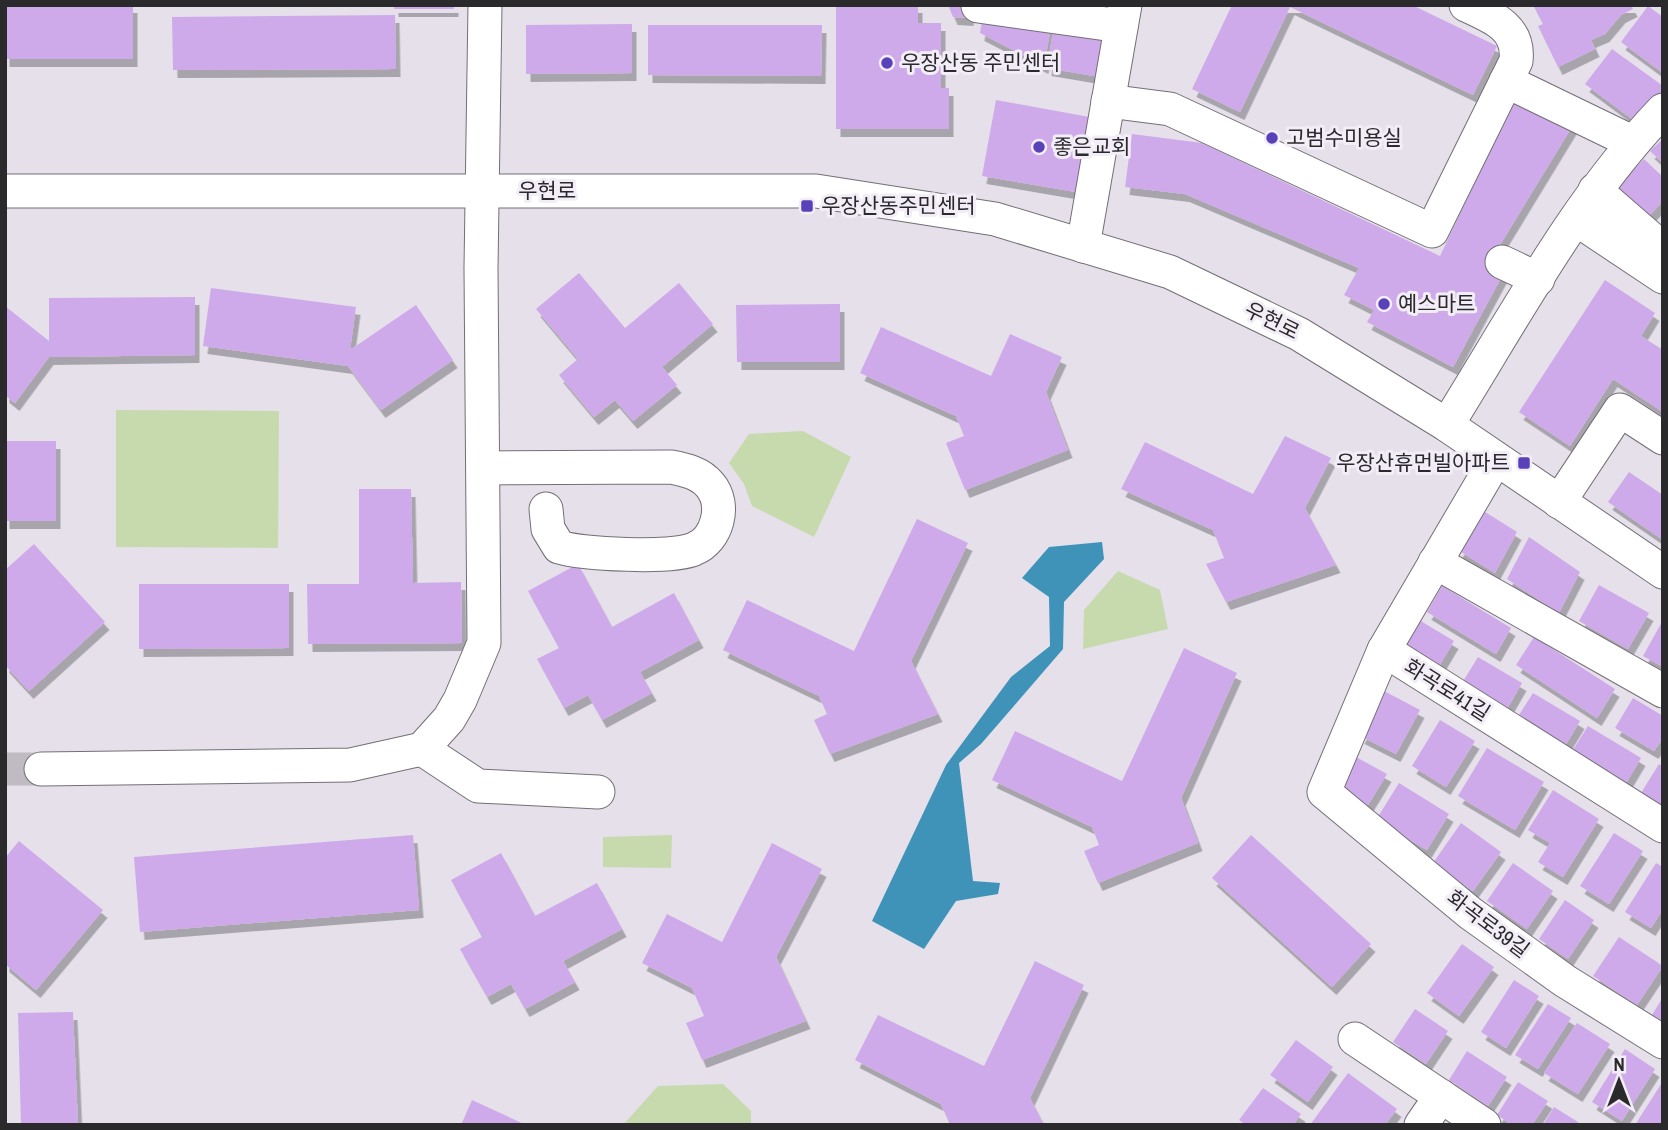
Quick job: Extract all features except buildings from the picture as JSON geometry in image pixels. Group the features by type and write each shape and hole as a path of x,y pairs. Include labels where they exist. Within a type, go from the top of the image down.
{"street":[{"path":"41,769 350,765 422,749 460,700 484,643 485,5"},
{"path":"1108,101 1170,109 1432,231 1516,61 1517,48 1508,29 1466,5"},
{"path":"978,6 1123,16 1083,246"},
{"path":"1506,81 1632,142"},
{"path":"1447,425 1595,190 1632,142 1663,110"},
{"path":"1595,190 1659,240"},
{"name":"우현로","path":"5,191 816,191 995,219 1170,272 1299,334 1447,425 1663,572"},
{"path":"1576,219 1663,277"},
{"path":"1502,262 1538,279"},
{"path":"1559,502 1620,410 1663,438"},
{"name":"화곡로41길","path":"1496,459 1384,650 1663,826"},
{"path":"483,468 671,467 693,472 711,485 719,503 718,520 709,537 694,550 670,552 578,553 559,547 548,529 546,509"},
{"path":"1435,562 1663,691"},
{"name":"화곡로39길","path":"1384,650 1324,792 1470,913 1565,981 1663,1042"},
{"path":"422,749 478,786 598,792"},
{"path":"1355,1039 1484,1125"},
{"path":"1422,1125 1441,1096"}],"green space":[{"path":"116,410 279,411 278,548 116,547"},
{"path":"803,431 851,457 814,537 752,506 744,484 729,463 749,434"},
{"path":"1118,571 1160,590 1168,629 1083,649 1084,610"},
{"path":"672,835 671,868 603,867 603,837"},
{"path":"723,1084 751,1111 751,1125 623,1125 658,1086"}],"water":[{"path":"1102,542 1104,559 1064,602 1063,649 981,744 959,763 973,881 1000,883 998,894 956,901 924,949 872,921 946,765 1011,677 1050,646 1049,597 1022,578 1049,547"}],"tunnel":[{"path":"5,769 41,769"}],"place":[{"name":"우장산동 주민센터","path":"887,63"},
{"name":"고범수미용실","path":"1272,138"},
{"name":"좋은교회","path":"1039,147"},
{"name":"우장산동주민센터","path":"807,206"},
{"name":"예스마트","path":"1384,304"},
{"name":"우장산휴먼빌아파트","path":"1524,463"}]}
